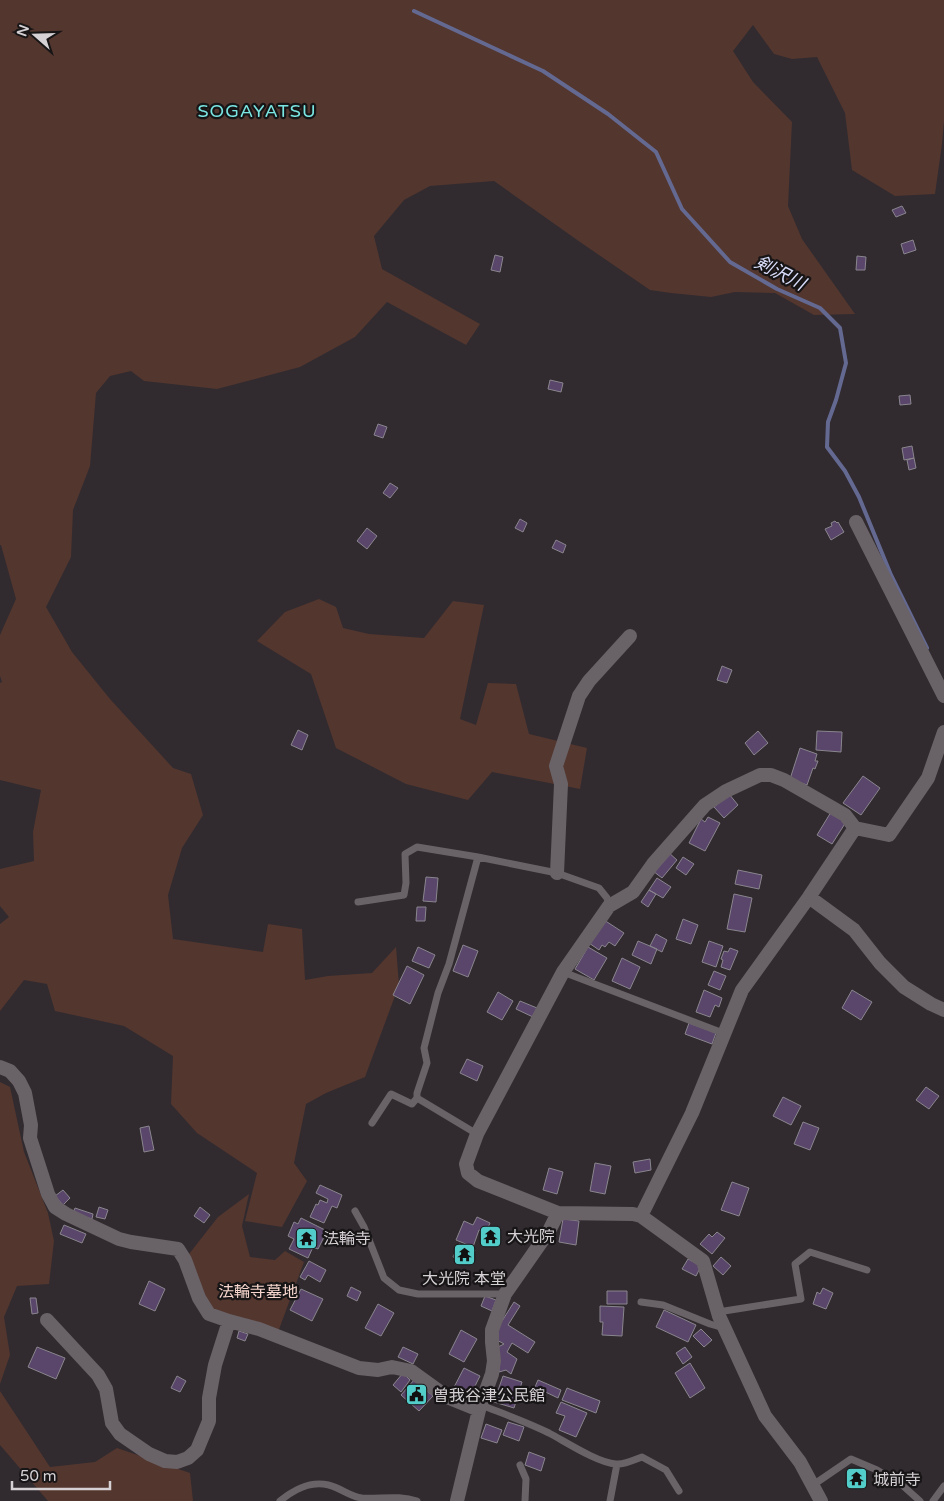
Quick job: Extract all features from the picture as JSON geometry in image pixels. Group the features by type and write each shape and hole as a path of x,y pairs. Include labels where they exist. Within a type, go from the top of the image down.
{"street":[{"path":"856,522 898,593 944,696"},
{"path":"557,873 561,784 556,766 578,696 589,681 630,636"},
{"path":"821,1501 800,1462 765,1416 724,1328 703,1261 641,1216 633,1214 558,1213 478,1181 468,1173 466,1164 477,1134 563,972 609,906 633,892 653,864 705,806 726,791 760,775 771,774 845,814 855,828 889,835 928,778 944,732"},
{"path":"641,1216 692,1113 742,990 809,897 855,828"},
{"path":"809,897 854,930 880,963 904,987 944,1010"},
{"path":"0,1067 10,1071 25,1093 31,1125 30,1138 48,1194 55,1207 119,1239 178,1249 185,1260 199,1298 209,1314 259,1329 359,1368 378,1370 392,1367 411,1371 447,1397 480,1408"},
{"path":"457,1501 480,1408 492,1374 494,1361 492,1330 505,1294 549,1231 558,1213"},
{"path":"47,1320 98,1375 106,1389 112,1423 120,1434 150,1454 165,1461 177,1462 188,1458 197,1450 209,1421 209,1398 214,1365 229,1321"}],"lane":[{"path":"358,902 404,895 406,883 405,854 417,847 557,873 599,888 607,898 609,906"},
{"path":"372,1123 391,1094 412,1104 417,1098 427,1063 424,1048 478,857"},
{"path":"563,972 723,1033"},
{"path":"417,1098 477,1134"},
{"path":"355,1211 364,1227 384,1278 399,1290 418,1294 505,1294"},
{"path":"718,1312 801,1299 795,1264 810,1252 867,1270"},
{"path":"641,1302 663,1305 724,1328"},
{"path":"480,1408 542,1430 578,1450 607,1463 617,1464 642,1457 666,1470 679,1491"},
{"path":"813,1485 851,1459 877,1470 902,1485 920,1501"},
{"path":"610,1501 617,1464"},
{"path":"520,1465 526,1479 525,1501"},
{"path":"280,1501 290,1493 309,1484 322,1483 336,1487 352,1496 362,1498 397,1497 417,1501"},
{"path":"933,1501 944,1486"}],"green space":[{"path":"0,0 944,0 944,121 935,194 895,196 852,170 845,113 817,57 792,59 774,54 753,25 733,51 753,82 792,122 788,206 802,239 855,314 814,315 775,293 735,292 711,297 650,290 494,181 430,186 404,200 374,236 382,269 480,324 466,345 387,302 355,337 300,367 217,389 144,381 131,371 110,376 96,393 90,466 73,510 71,557 46,607 72,652 110,699 173,768 191,774 203,815 182,848 168,895 173,939 263,952 268,924 302,929 305,980 328,976 372,973 396,947 399,985 365,1077 326,1093 306,1104 294,1163 307,1181 282,1227 245,1221 257,1173 197,1133 171,1104 173,1056 124,1026 55,1011 47,984 24,980 0,1011 0,924 9,917 0,906 0,869 34,861 33,832 41,790 0,780 0,683 2,682 0,676 0,635 16,599 0,545"},
{"path":"319,599 336,607 343,628 369,634 424,638 453,601 484,605 460,719 476,725 488,683 516,684 529,734 587,748 580,789 492,772 468,800 406,784 336,748 311,674 257,641 285,612"},
{"path":"0,1082 10,1087 24,1152 48,1213 54,1241 49,1284 17,1286 4,1317 10,1355 0,1384"},
{"name":"法輪寺墓地","path":"249,1194 242,1226 250,1257 275,1260 285,1251 304,1262 278,1332 211,1311 202,1295 189,1254 218,1217"},
{"path":"0,1391 50,1467 95,1462 117,1448 190,1473 193,1501 48,1501 0,1445"}],"building":[{"path":"902,206 906,213 896,217 892,210"},
{"path":"913,240 916,250 904,254 901,244"},
{"path":"495,255 503,257 500,272 491,270"},
{"path":"857,256 866,257 865,270 856,270"},
{"path":"550,380 563,383 561,392 548,389"},
{"path":"910,395 911,404 900,405 899,396"},
{"path":"378,424 387,427 383,438 374,435"},
{"path":"912,446 914,458 904,460 902,448"},
{"path":"914,458 916,468 909,470 907,460"},
{"path":"390,483 398,488 390,498 383,493"},
{"path":"520,519 527,523 523,532 515,528"},
{"path":"838,522 844,532 831,540 825,529 832,526 831,523"},
{"path":"367,528 377,536 367,549 357,541"},
{"path":"556,540 566,545 563,553 552,548"},
{"path":"722,666 732,670 727,683 717,680"},
{"path":"298,730 308,735 302,750 291,745"},
{"path":"758,731 768,743 754,755 745,743"},
{"path":"817,731 842,732 841,752 816,750"},
{"path":"800,748 817,754 815,761 818,761 815,769 813,768 807,785 790,779"},
{"path":"863,776 880,788 861,815 843,803"},
{"path":"729,794 738,805 724,818 714,807"},
{"path":"831,812 846,822 832,844 817,835"},
{"path":"708,817 720,823 705,851 689,843 701,819 705,822"},
{"path":"668,852 677,860 662,878 653,871"},
{"path":"683,857 694,864 686,875 676,868"},
{"path":"738,870 762,875 759,889 735,884"},
{"path":"426,877 438,878 436,902 423,901"},
{"path":"657,878 671,887 663,898 649,890"},
{"path":"649,890 656,894 648,907 641,902"},
{"path":"734,894 752,898 745,932 727,929"},
{"path":"417,907 426,907 425,921 416,921"},
{"path":"683,919 698,925 691,944 676,939"},
{"path":"604,920 624,933 615,946 609,942 605,947 602,945 599,950 589,943"},
{"path":"656,934 667,940 662,952 650,946"},
{"path":"638,941 657,949 651,964 632,955"},
{"path":"709,941 723,946 716,967 702,962"},
{"path":"463,945 478,951 468,977 453,971"},
{"path":"418,947 435,955 429,968 412,961"},
{"path":"588,947 607,958 594,980 575,969"},
{"path":"730,948 738,951 730,970 721,967 723,960 721,959 724,951 728,952"},
{"path":"622,958 640,967 630,989 612,981"},
{"path":"407,966 424,975 410,1004 393,995"},
{"path":"714,971 726,976 720,990 708,985"},
{"path":"704,990 722,998 719,1007 715,1005 710,1017 696,1012"},
{"path":"852,990 872,1002 861,1020 842,1008"},
{"path":"498,992 513,1001 502,1020 487,1012"},
{"path":"520,1001 537,1008 533,1017 516,1009"},
{"path":"689,1023 716,1033 712,1044 685,1034"},
{"path":"467,1059 483,1066 477,1081 460,1073"},
{"path":"926,1087 939,1096 929,1109 916,1100"},
{"path":"783,1097 801,1106 791,1125 773,1116"},
{"path":"803,1122 819,1128 810,1150 794,1144"},
{"path":"149,1126 154,1150 144,1152 140,1128"},
{"path":"650,1159 651,1170 635,1173 633,1162"},
{"path":"595,1163 611,1166 605,1194 590,1191"},
{"path":"549,1168 563,1172 557,1194 543,1190"},
{"path":"732,1182 749,1188 739,1216 721,1210"},
{"name":"法輪寺","path":"320,1185 342,1195 337,1208 332,1206 324,1223 310,1217 320,1200 327,1203 328,1199 316,1193"},
{"path":"63,1190 70,1198 63,1205 55,1196"},
{"path":"99,1207 108,1210 105,1219 96,1217"},
{"path":"200,1207 210,1215 204,1223 194,1216"},
{"path":"75,1208 93,1214 92,1219 73,1213"},
{"path":"477,1217 490,1223 486,1232 479,1230 473,1247 456,1240 464,1221 473,1225"},
{"name":"法輪寺","path":"301,1218 327,1231 318,1249 313,1247 308,1258 289,1249 294,1239 288,1236 294,1222 298,1224"},
{"path":"563,1219 579,1221 576,1245 559,1242"},
{"path":"64,1225 86,1234 82,1243 60,1234"},
{"path":"717,1232 725,1238 712,1254 700,1244 709,1234 712,1237"},
{"name":"大光院 本堂","path":"459,1244 475,1250 469,1264 453,1257"},
{"path":"721,1257 731,1266 723,1275 713,1266"},
{"path":"688,1259 701,1266 696,1276 682,1269"},
{"name":"法輪寺","path":"309,1261 326,1270 320,1282 308,1275 305,1280 300,1277"},
{"path":"149,1281 165,1289 155,1311 139,1304"},
{"path":"351,1287 361,1292 357,1301 347,1296"},
{"path":"823,1288 833,1293 826,1309 813,1304 817,1292 820,1294"},
{"name":"法輪寺","path":"301,1289 323,1299 312,1321 290,1310"},
{"path":"607,1291 627,1291 627,1304 607,1304"},
{"path":"485,1296 496,1300 492,1311 481,1306"},
{"path":"30,1298 36,1298 38,1313 32,1314"},
{"path":"514,1302 520,1306 508,1325 535,1342 528,1353 512,1343 507,1352 517,1359 511,1374 506,1370 499,1372 498,1347 504,1344 497,1340 497,1329"},
{"path":"378,1304 394,1313 381,1336 365,1328"},
{"path":"600,1306 624,1307 622,1336 602,1335 603,1322 600,1322"},
{"path":"664,1310 696,1325 688,1342 656,1327"},
{"path":"701,1329 712,1340 704,1347 693,1336"},
{"path":"461,1330 477,1339 464,1362 449,1354"},
{"path":"239,1331 248,1334 245,1341 237,1338"},
{"path":"37,1347 65,1358 56,1379 28,1367"},
{"path":"403,1347 418,1354 413,1364 398,1357"},
{"path":"685,1347 692,1357 683,1364 676,1353"},
{"path":"690,1363 705,1388 690,1398 675,1373"},
{"path":"464,1368 480,1376 468,1400 452,1391"},
{"path":"403,1373 410,1380 401,1392 393,1385"},
{"path":"177,1376 186,1381 180,1392 171,1388"},
{"path":"503,1376 522,1382 514,1408 494,1402"},
{"name":"曽我谷津公民館","path":"414,1380 433,1396 419,1411 401,1395"},
{"path":"538,1380 561,1390 558,1398 535,1387"},
{"path":"567,1388 600,1401 596,1413 562,1400"},
{"path":"561,1402 587,1413 576,1437 559,1430 565,1416 556,1413"},
{"path":"508,1422 524,1427 519,1441 503,1435"},
{"path":"486,1424 502,1430 497,1443 481,1438"},
{"path":"529,1452 545,1458 541,1471 525,1465"}],"waterway":[{"name":"剣沢川","path":"414,11 543,71 608,114 656,152 682,209 730,262 777,289 820,308 840,328 846,363 828,422 827,447 845,471 859,497 891,575 927,648"}],"place":[{"name":"大光院","path":"491,1236"},
{"name":"法輪寺","path":"307,1238"},
{"name":"大光院 本堂","path":"464,1254"},
{"name":"曽我谷津公民館","path":"417,1395"},
{"name":"城前寺","path":"857,1479"}],"district":[{"name":"SOGAYATSU","path":"257,111"}]}
